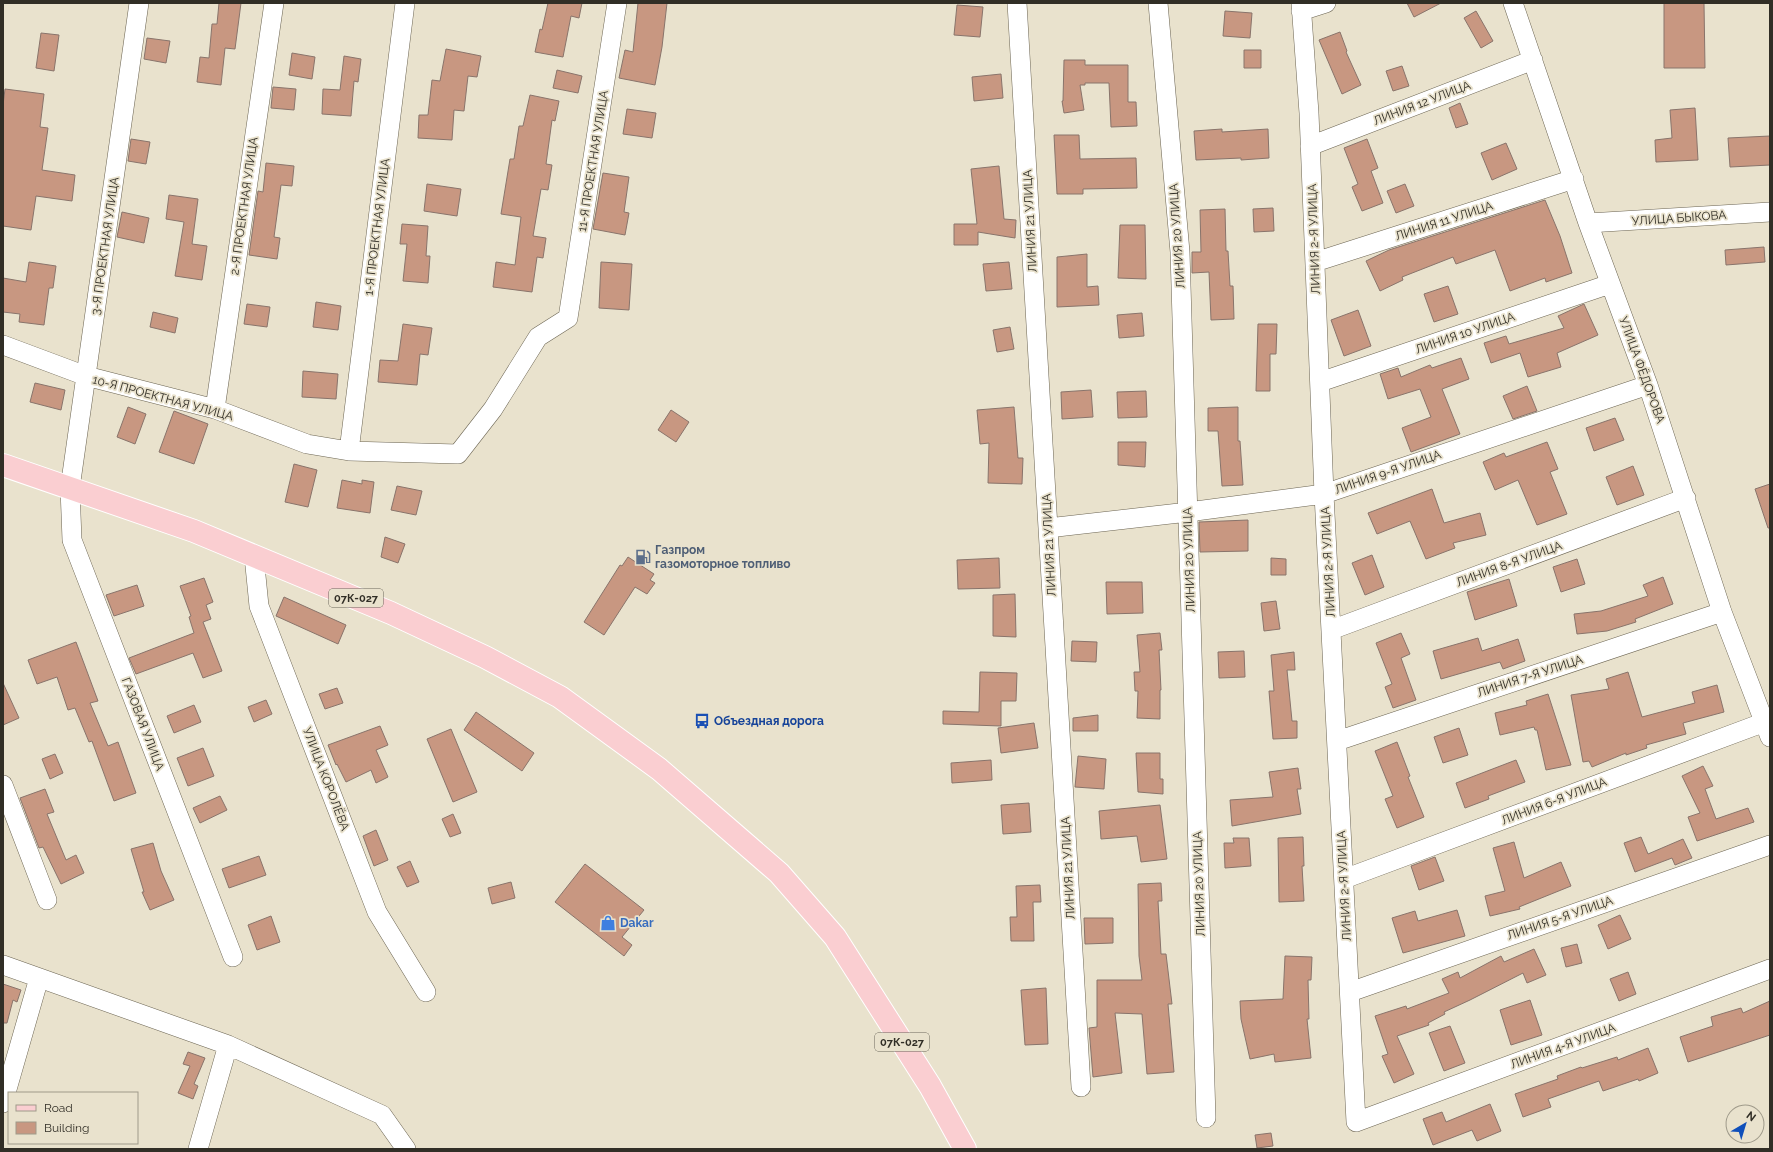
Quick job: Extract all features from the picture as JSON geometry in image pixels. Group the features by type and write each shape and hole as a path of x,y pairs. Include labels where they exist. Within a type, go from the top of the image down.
{"main road":[{"name":"07К-027","path":"3,465 194,531 390,613 485,657 560,697 682,787 779,873 835,937 930,1086 964,1149"}],"street":[{"name":"3-Я ПРОЕКТНАЯ УЛИЦА","path":"70,488 139,3"},
{"name":"2-Я ПРОЕКТНАЯ УЛИЦА","path":"215,409 274,3"},
{"name":"1-Я ПРОЕКТНАЯ УЛИЦА","path":"349,451 405,3"},
{"name":"11-Я ПРОЕКТНАЯ УЛИЦА","path":"568,318 617,3"},
{"name":"ЛИНИЯ 21 УЛИЦА","path":"1017,3 1081,1087"},
{"name":"ЛИНИЯ 20 УЛИЦА","path":"1158,3 1180,252 1206,1118"},
{"path":"1301,7 1326,3"},
{"name":"УЛИЦА ФЁДОРОВА","path":"1513,3 1588,223 1648,385 1722,612 1767,730"},
{"name":"ЛИНИЯ 2-Я УЛИЦА","path":"1301,7 1310,146 1324,494 1356,1122"},
{"name":"ЛИНИЯ 12 УЛИЦА","path":"1310,146 1533,60"},
{"name":"ЛИНИЯ 11 УЛИЦА","path":"1315,262 1574,179"},
{"name":"УЛИЦА БЫКОВА","path":"1588,223 1770,212"},
{"name":"ЛИНИЯ 10 УЛИЦА","path":"1320,382 1610,284"},
{"name":"10-Я ПРОЕКТНАЯ УЛИЦА","path":"3,345 86,376 215,409 307,444 349,451 458,454 494,409 538,338 568,318"},
{"name":"ЛИНИЯ 9-Я УЛИЦА","path":"1048,528 1188,512 1324,494 1648,385"},
{"name":"ГАЗОВАЯ УЛИЦА","path":"70,488 72,540 233,957"},
{"name":"ЛИНИЯ 8-Я УЛИЦА","path":"1331,630 1686,498"},
{"name":"УЛИЦА КОРОЛЁВА","path":"254,556 259,606 377,912 426,992"},
{"name":"ЛИНИЯ 7-Я УЛИЦА","path":"1337,741 1722,612"},
{"name":"ЛИНИЯ 6-Я УЛИЦА","path":"1344,879 1767,730"},
{"path":"3,785 47,900"},
{"name":"ЛИНИЯ 5-Я УЛИЦА","path":"1350,992 1770,845"},
{"path":"3,966 228,1045 382,1115 406,1149"},
{"name":"ЛИНИЯ 4-Я УЛИЦА","path":"1356,1122 1770,969"},
{"path":"3,1103 39,978"},
{"path":"198,1149 228,1045"}],"building":[{"path":"219,3 241,3 235,49 225,48 221,85 197,82 200,57 209,58 212,24 217,24"},
{"path":"548,3 582,3 579,18 571,16 563,57 535,52"},
{"path":"638,3 667,3 662,47 655,85 619,78 625,50 633,52"},
{"path":"1407,3 1441,3 1414,17"},
{"path":"1664,3 1704,3 1705,68 1664,68"},
{"path":"957,5 983,7 980,37 954,35"},
{"path":"1225,11 1252,13 1250,38 1223,36"},
{"path":"1476,11 1493,41 1481,48 1464,18"},
{"path":"1340,32 1347,51 1346,52 1361,85 1342,94 1319,40"},
{"path":"41,33 59,35 54,71 36,68"},
{"path":"147,38 170,41 166,63 144,59"},
{"path":"446,49 481,56 477,77 468,76 464,111 454,110 452,140 418,138 419,115 428,115 432,80 440,81"},
{"path":"1244,50 1261,50 1261,68 1244,68"},
{"path":"292,53 315,57 312,79 289,75"},
{"path":"344,56 361,59 358,82 354,81 351,116 322,114 323,89 340,90"},
{"path":"1064,60 1085,60 1085,65 1128,65 1128,102 1136,102 1137,126 1111,127 1109,83 1085,83 1085,85 1080,85 1084,110 1064,113 1062,101"},
{"path":"1402,66 1409,86 1393,91 1386,71"},
{"path":"557,70 582,76 578,93 553,88"},
{"path":"1001,74 1003,98 974,101 972,77"},
{"path":"273,87 296,89 294,110 271,108"},
{"path":"5,89 44,94 40,127 48,128 42,170 75,175 72,201 36,196 31,230 3,226 3,105"},
{"path":"530,95 559,101 555,121 552,120 546,164 552,165 548,190 541,189 533,236 546,238 543,258 537,257 532,292 493,287 496,262 515,265 521,217 501,214 510,159 514,159 519,126 523,126"},
{"path":"1460,103 1468,124 1456,128 1449,108"},
{"path":"1695,108 1698,160 1656,162 1655,140 1672,138 1670,110"},
{"path":"627,109 656,113 652,138 623,134"},
{"path":"1222,129 1222,132 1268,129 1269,158 1241,160 1241,158 1196,160 1194,131"},
{"path":"1054,135 1079,135 1080,159 1136,158 1137,188 1083,189 1083,194 1057,194"},
{"path":"1770,136 1770,165 1730,167 1728,138"},
{"path":"131,139 150,142 146,164 128,161"},
{"path":"1367,139 1378,168 1371,171 1383,203 1362,211 1352,187 1358,184 1344,148"},
{"path":"1506,143 1517,169 1492,180 1481,153"},
{"path":"266,163 294,166 292,186 281,185 274,237 280,238 277,259 249,255 258,191 263,192"},
{"path":"999,166 1004,219 1016,220 1015,238 978,232 978,245 954,245 954,224 977,224 971,169"},
{"path":"603,173 629,177 624,212 629,213 625,235 593,229"},
{"path":"427,184 461,189 457,216 424,211"},
{"path":"1405,184 1414,206 1396,213 1387,191"},
{"path":"169,195 198,199 192,244 207,246 202,280 175,276 184,222 166,219"},
{"path":"1545,200 1560,236 1572,273 1546,282 1545,278 1510,291 1495,250 1456,264 1453,257 1402,277 1403,280 1380,291 1366,261 1389,250"},
{"path":"1273,208 1274,231 1254,232 1253,209"},
{"path":"1225,209 1226,251 1228,251 1230,286 1233,286 1234,319 1211,320 1209,272 1192,273 1192,252 1201,252 1200,210"},
{"path":"122,212 149,218 144,243 117,237"},
{"path":"402,224 428,226 426,256 430,256 428,283 403,281 407,244 400,244"},
{"path":"1120,225 1145,225 1146,279 1118,278"},
{"path":"1764,247 1765,262 1726,265 1725,250"},
{"path":"1087,254 1087,287 1098,286 1099,305 1057,307 1057,257"},
{"path":"29,262 56,266 53,288 49,288 44,325 19,322 20,314 3,312 3,278 26,282"},
{"path":"601,262 632,264 629,310 599,308"},
{"path":"1009,262 1012,289 986,291 983,264"},
{"path":"1448,286 1458,314 1434,322 1424,294"},
{"path":"316,302 341,306 338,330 313,327"},
{"path":"247,304 270,307 267,327 244,324"},
{"path":"1584,304 1598,335 1557,353 1561,367 1528,377 1520,353 1491,363 1484,343 1506,336 1509,344 1564,328 1558,316"},
{"path":"1358,310 1371,346 1344,356 1331,320"},
{"path":"153,312 178,318 175,333 150,327"},
{"path":"1142,313 1144,336 1119,338 1117,315"},
{"path":"403,324 432,328 428,355 420,354 417,385 378,382 380,360 398,361"},
{"path":"1258,324 1277,324 1276,354 1270,354 1270,391 1256,391"},
{"path":"1010,327 1014,349 997,352 993,330"},
{"path":"1461,358 1469,379 1442,389 1460,434 1411,452 1402,428 1431,417 1420,389 1388,399 1380,374 1398,368 1401,377 1430,365 1432,368"},
{"path":"303,371 338,374 336,399 302,397"},
{"path":"35,383 65,390 61,410 30,402"},
{"path":"1527,386 1537,411 1513,419 1503,396"},
{"path":"1091,390 1093,417 1062,419 1061,392"},
{"path":"1146,391 1147,417 1118,418 1117,392"},
{"path":"128,407 146,414 135,444 117,437"},
{"path":"1014,407 1018,458 1023,458 1022,484 988,483 989,443 980,444 977,410"},
{"path":"1238,407 1238,441 1240,441 1243,485 1222,486 1218,431 1208,431 1208,408"},
{"path":"671,410 689,422 676,442 658,430"},
{"path":"174,411 208,424 194,464 159,452"},
{"path":"1615,418 1624,440 1594,451 1586,428"},
{"path":"1118,442 1146,442 1145,467 1118,465"},
{"path":"1547,442 1558,469 1550,472 1567,514 1537,525 1518,480 1495,490 1483,462 1504,453 1506,457"},
{"path":"294,464 317,470 308,507 285,502"},
{"path":"1633,466 1644,495 1617,505 1606,477"},
{"path":"342,480 362,484 362,480 374,482 370,513 337,508"},
{"path":"1770,484 1770,528 1768,528 1755,489"},
{"path":"397,486 422,491 416,515 391,510"},
{"path":"1432,489 1444,523 1480,513 1486,535 1453,543 1455,548 1426,559 1410,521 1377,534 1368,513"},
{"path":"1248,520 1248,551 1200,552 1199,522"},
{"path":"385,537 405,544 398,563 381,557"},
{"path":"1372,555 1384,587 1365,595 1352,563"},
{"path":"628,557 654,574 650,580 655,583 647,594 635,587 604,635 584,622 620,565 622,566"},
{"path":"999,558 1000,588 958,589 957,560"},
{"path":"1271,558 1286,559 1286,575 1271,575"},
{"path":"1577,559 1585,584 1561,592 1553,567"},
{"path":"1663,577 1673,604 1635,619 1636,622 1607,631 1577,634 1574,614 1601,611 1648,596 1643,585"},
{"path":"204,578 213,602 206,605 211,619 203,622 222,671 203,678 193,653 136,674 129,658 194,633 189,617 191,616 180,586"},
{"path":"1509,579 1517,606 1475,620 1467,592"},
{"path":"1106,582 1142,582 1143,613 1107,614"},
{"path":"137,585 144,606 114,616 106,595"},
{"path":"1015,594 1016,637 993,636 993,595"},
{"path":"284,597 346,625 338,644 276,616"},
{"path":"1276,601 1280,629 1264,631 1261,603"},
{"path":"1160,633 1162,650 1159,650 1161,690 1160,719 1137,718 1138,691 1135,691 1134,672 1140,672 1137,635"},
{"path":"1401,633 1410,654 1401,658 1416,700 1393,708 1385,687 1392,684 1376,643"},
{"path":"1478,638 1482,651 1518,639 1525,661 1503,669 1500,662 1441,679 1433,651"},
{"path":"1072,641 1097,642 1096,662 1071,661"},
{"path":"76,642 98,701 90,703 108,746 118,742 136,793 114,801 92,741 89,742 75,708 68,710 57,677 37,684 28,660"},
{"path":"1244,651 1245,677 1219,678 1218,652"},
{"path":"1294,652 1295,670 1287,670 1292,721 1297,721 1297,738 1273,739 1269,691 1274,691 1271,655"},
{"path":"980,672 1017,673 1016,701 1001,701 1001,726 943,724 943,711 979,712"},
{"path":"1628,672 1642,717 1695,703 1692,692 1717,685 1724,712 1683,723 1686,734 1646,745 1647,748 1626,755 1626,753 1592,767 1589,761 1583,762 1571,695 1609,689 1606,679"},
{"path":"3,683 19,718 3,725"},
{"path":"337,688 343,703 325,709 319,694"},
{"path":"1548,694 1571,765 1546,770 1537,730 1535,730 1534,727 1500,735 1495,713 1527,705 1526,701"},
{"path":"266,700 272,714 254,722 248,707"},
{"path":"194,705 201,722 174,733 167,716"},
{"path":"476,712 534,753 522,771 464,730"},
{"path":"1098,715 1098,731 1073,731 1073,718"},
{"path":"1034,723 1038,748 1001,753 998,728"},
{"path":"380,726 388,745 376,750 388,777 376,783 371,770 346,782 337,764 336,765 328,745"},
{"path":"1459,728 1468,755 1443,763 1434,737"},
{"path":"451,729 477,792 453,802 427,739"},
{"path":"1397,742 1410,776 1408,777 1424,817 1397,828 1385,799 1393,796 1375,751"},
{"path":"203,748 214,776 188,786 177,758"},
{"path":"1136,753 1160,753 1160,779 1163,779 1163,794 1138,792"},
{"path":"55,754 63,773 50,779 42,759"},
{"path":"1078,756 1106,759 1104,789 1075,787"},
{"path":"991,760 992,780 952,783 951,763"},
{"path":"1516,760 1525,782 1488,796 1489,799 1465,808 1456,783"},
{"path":"1703,766 1713,786 1705,789 1716,819 1748,808 1754,822 1697,841 1688,817 1700,813 1682,776"},
{"path":"1298,768 1301,789 1297,789 1301,814 1232,826 1230,800 1273,797 1269,772"},
{"path":"45,789 54,812 47,814 66,860 76,855 84,873 61,884 43,847 39,848 20,798"},
{"path":"220,796 227,810 200,823 193,808"},
{"path":"1029,803 1031,832 1003,834 1001,805"},
{"path":"1160,805 1167,859 1141,862 1137,836 1101,839 1099,811"},
{"path":"453,814 461,833 450,837 442,819"},
{"path":"376,830 388,860 374,866 363,836"},
{"path":"1303,837 1304,866 1302,866 1304,901 1279,902 1278,838"},
{"path":"1641,837 1648,854 1683,839 1692,858 1675,865 1672,858 1635,872 1624,843"},
{"path":"1233,838 1249,838 1251,866 1225,868 1224,843 1234,843"},
{"path":"1514,842 1524,878 1561,862 1571,886 1519,907 1520,909 1490,916 1485,896 1505,891 1493,848"},
{"path":"153,843 161,871 174,900 150,910 142,892 144,892 131,849"},
{"path":"259,856 266,875 229,888 222,869"},
{"path":"1435,857 1444,881 1419,890 1411,866"},
{"path":"410,861 419,882 407,887 397,867"},
{"name":"Dakar","path":"585,864 644,910 622,937 632,945 624,956 555,902"},
{"path":"511,882 515,898 492,904 488,888"},
{"path":"1161,883 1162,901 1158,901 1161,954 1166,954 1172,1004 1168,1004 1174,1072 1147,1074 1142,1014 1115,1013 1122,1073 1093,1077 1089,1028 1097,1027 1097,980 1142,980 1139,956 1138,884"},
{"path":"1040,885 1041,902 1033,902 1034,941 1011,941 1010,917 1017,917 1016,886"},
{"path":"1457,910 1465,936 1403,953 1392,918 1415,911 1418,921"},
{"path":"1620,915 1631,939 1608,949 1598,925"},
{"path":"271,916 280,942 257,950 248,925"},
{"path":"1084,918 1113,918 1113,943 1085,944"},
{"path":"1577,944 1582,963 1566,967 1561,948"},
{"path":"1534,949 1546,975 1527,983 1523,973 1444,1012 1445,1014 1428,1023 1429,1025 1397,1036 1414,1074 1394,1083 1382,1056 1388,1054 1375,1016 1406,1006 1407,1009 1449,993 1442,979 1458,972 1460,978 1501,956 1504,962"},
{"path":"1285,956 1312,957 1311,980 1308,980 1309,1019 1307,1019 1311,1058 1275,1062 1274,1054 1250,1059 1241,1019 1240,1001 1283,999"},
{"path":"1628,972 1636,994 1619,1001 1610,979"},
{"path":"3,984 21,990 17,1002 13,1000 7,1023 3,1023"},
{"path":"1046,988 1048,1044 1025,1045 1021,990"},
{"path":"1530,1000 1542,1035 1511,1045 1500,1010"},
{"path":"1770,1001 1770,1035 1688,1062 1680,1037 1713,1026 1711,1017 1741,1008 1743,1013"},
{"path":"1450,1026 1465,1063 1444,1071 1429,1033"},
{"path":"1648,1048 1658,1073 1639,1081 1638,1079 1603,1091 1599,1081 1548,1099 1551,1107 1523,1117 1515,1094 1558,1079 1557,1076 1581,1067 1582,1068 1617,1057 1618,1060"},
{"path":"188,1052 205,1058 194,1084 198,1086 193,1099 178,1093 190,1066 183,1064"},
{"path":"1490,1104 1501,1131 1477,1141 1472,1130 1433,1145 1423,1119 1442,1112 1446,1122"},
{"path":"1271,1133 1273,1146 1257,1148 1255,1135"}],"place":[{"name":"Газпром газомоторное топливо","path":"643,557"},
{"name":"Объездная дорога","path":"702,721"},
{"name":"Dakar","path":"608,923"}]}
